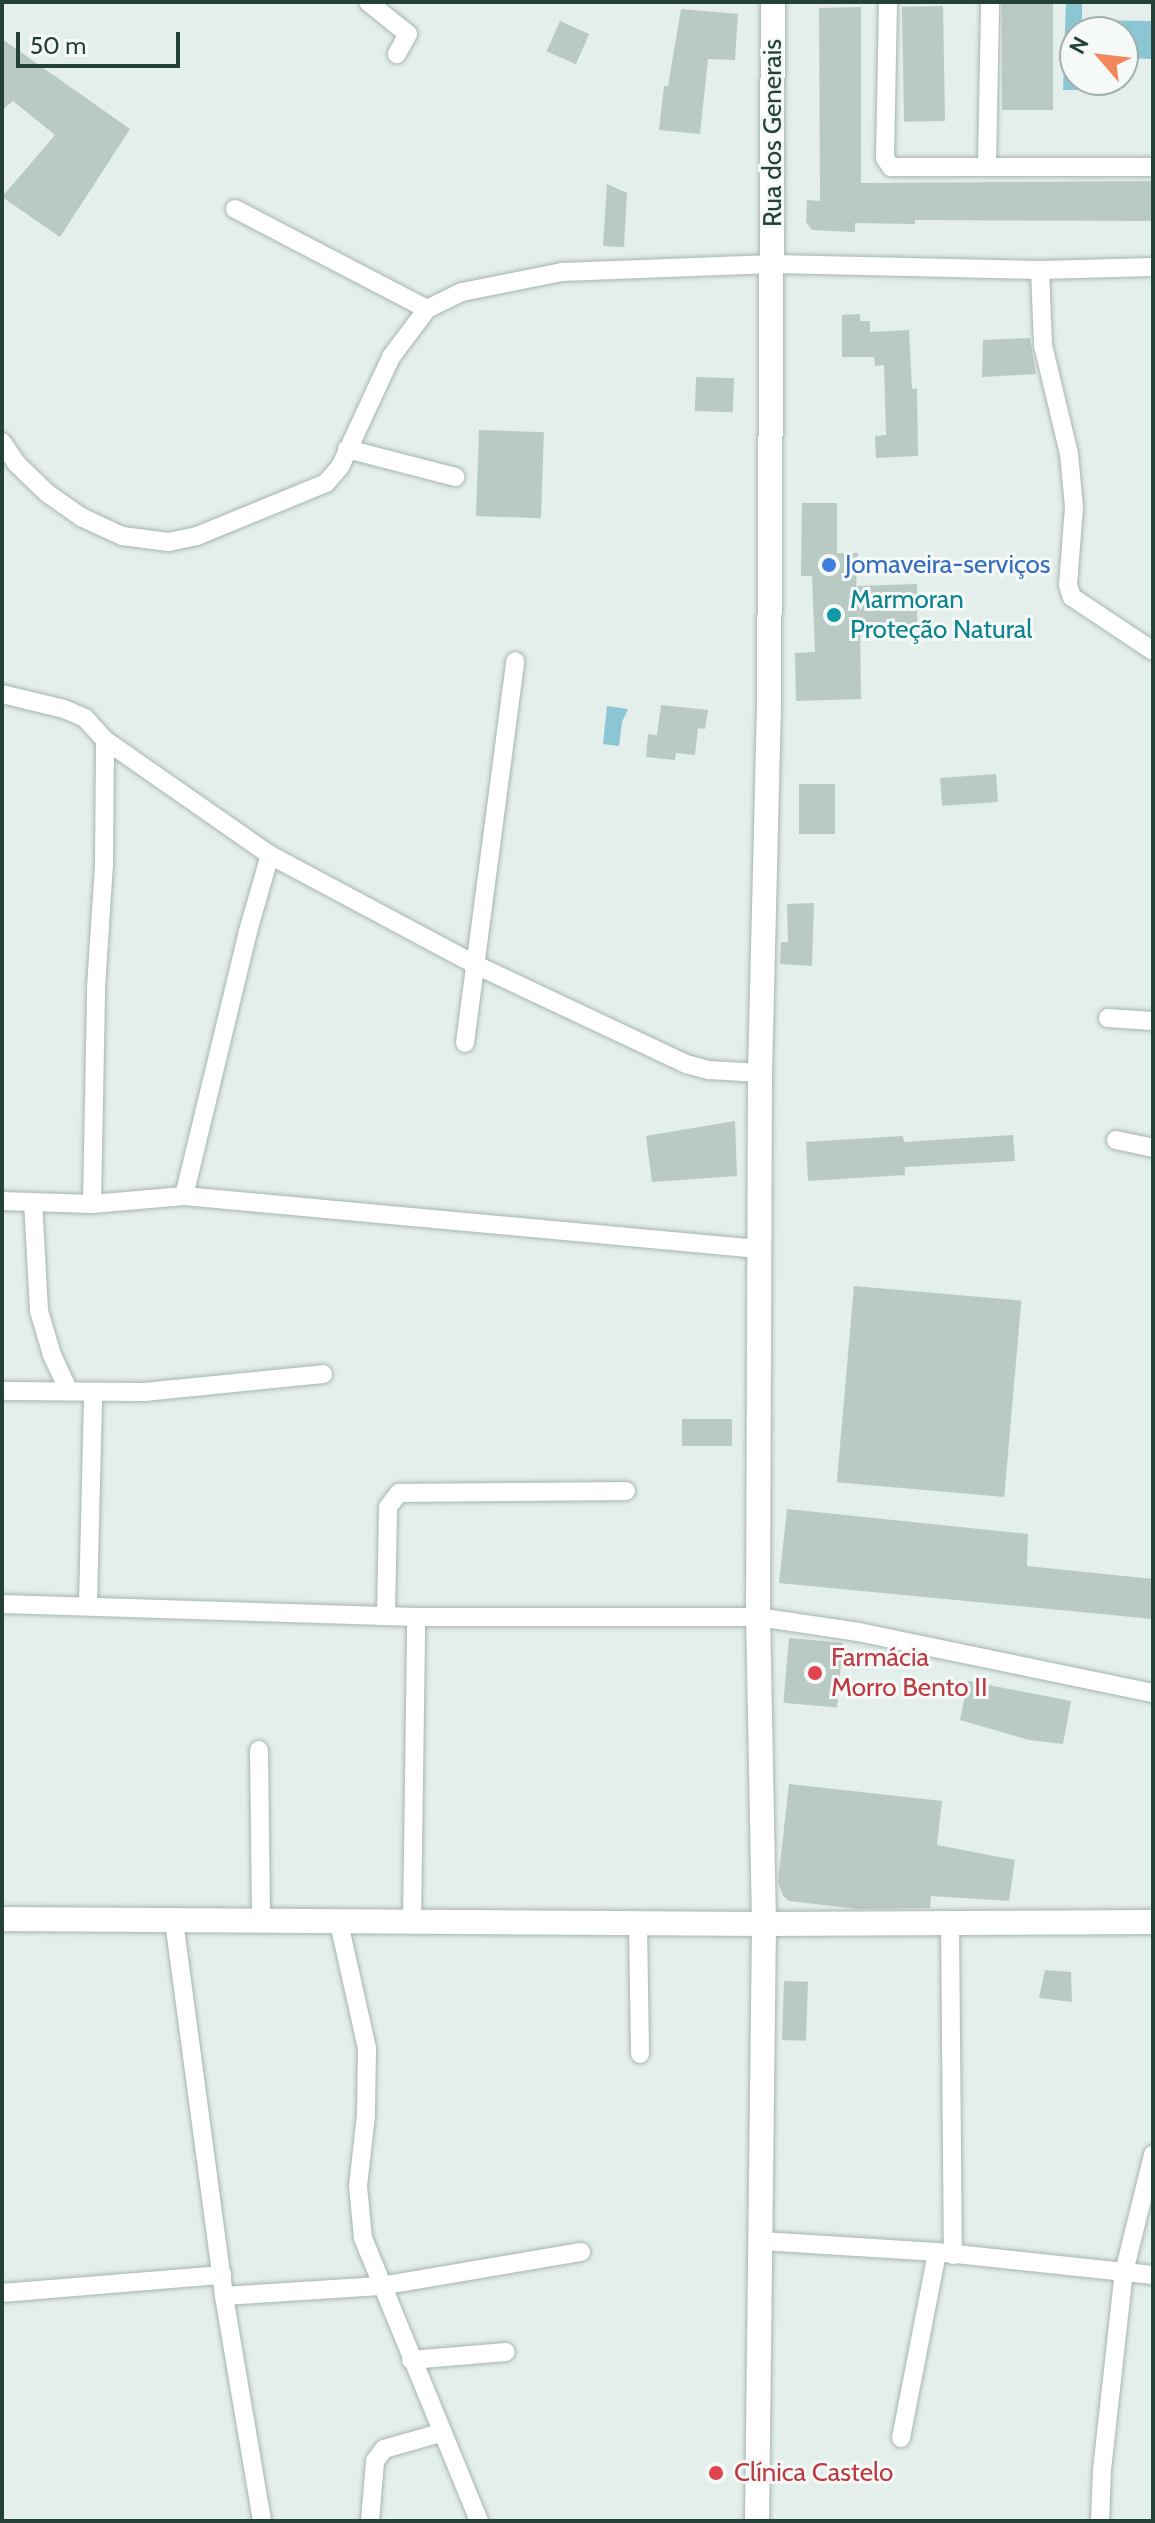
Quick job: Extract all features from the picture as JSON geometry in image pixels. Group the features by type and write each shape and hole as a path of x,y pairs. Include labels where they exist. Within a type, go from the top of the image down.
{"street":[{"path":"368,2 408,34 397,54"},
{"name":"Rua dos Generais","path":"757,2521 764,1924 758,1617 760,1073 769,708 773,2"},
{"path":"888,2 888,164 896,168 987,165 1153,167"},
{"path":"987,165 990,2"},
{"path":"235,209 427,309"},
{"path":"2,442 17,464 47,493 81,517 122,536 169,542 197,536 326,483 340,467 391,357 427,309 462,292 562,272 773,264 1040,270 1153,267"},
{"path":"1040,270 1043,345 1069,454 1074,507 1068,585 1072,597 1083,608 1153,651"},
{"path":"347,449 455,477"},
{"path":"465,1043 515,661"},
{"path":"2,694 64,709 85,718 105,740 270,855 476,965 686,1064 709,1070 760,1073"},
{"path":"92,1204 96,988 104,863 105,740"},
{"path":"184,1196 248,931 270,855"},
{"path":"1108,1018 1153,1021"},
{"path":"1116,1140 1153,1148"},
{"path":"2,1201 92,1204 184,1196 759,1249"},
{"path":"33,1202 39,1311 55,1363 69,1391"},
{"path":"2,1391 93,1394 323,1374"},
{"path":"88,1604 93,1394"},
{"path":"386,1615 388,1507 399,1493 626,1491"},
{"path":"2,1604 88,1604 416,1617 758,1617 858,1632 1153,1693"},
{"path":"412,1922 416,1617"},
{"path":"259,1750 261,1922"},
{"path":"2,1919 638,1924 1153,1922"},
{"path":"174,1921 224,2296 262,2521"},
{"path":"339,1923 367,2048 366,2115 358,2186 363,2238 440,2433 479,2521"},
{"path":"901,2438 945,2253 950,1923"},
{"path":"638,1924 640,2054"},
{"path":"1100,2521 1102,2470 1124,2272 1153,2155"},
{"path":"762,2241 945,2253 1153,2275"},
{"path":"224,2296 380,2286 581,2252"},
{"path":"2,2293 222,2275"},
{"path":"411,2360 506,2352"},
{"path":"370,2521 375,2461 384,2449 440,2433"}],"water":[{"path":"1066,2 1082,2 1082,16 1066,16"},
{"path":"1139,21 1153,21 1153,59 1139,59"},
{"path":"607,706 628,709 622,722 619,746 603,744"}],"building":[{"path":"1002,2 1053,2 1053,110 1002,110"},
{"path":"943,6 945,121 904,122 902,7"},
{"path":"861,7 861,183 1153,181 1153,221 915,220 915,224 855,223 855,232 812,230 806,222 807,200 820,201 819,8"},
{"path":"681,9 738,14 735,60 708,59 700,134 659,130 664,86 668,86"},
{"path":"560,21 589,34 576,64 547,51"},
{"path":"2,39 130,129 60,237 2,197 55,135 13,101 2,110"},
{"path":"607,184 627,193 624,247 603,246"},
{"path":"860,314 860,321 870,321 870,332 909,330 912,389 917,388 918,456 876,458 875,436 886,435 884,365 875,366 874,357 842,357 842,315"},
{"path":"1030,338 1036,374 982,377 983,340"},
{"path":"696,377 734,378 733,412 695,411"},
{"path":"479,430 544,432 541,518 476,516"},
{"path":"802,503 837,503 837,553 858,553 856,586 917,584 917,624 860,624 861,699 796,701 795,653 815,652 812,576 801,576"},
{"path":"661,705 708,710 705,729 698,728 695,755 676,753 675,760 646,757 648,734 657,735"},
{"path":"996,774 998,802 942,806 940,778"},
{"path":"799,784 835,784 835,834 799,834"},
{"path":"814,903 812,966 780,964 781,942 788,942 787,904"},
{"path":"735,1121 737,1176 652,1182 646,1136"},
{"path":"1013,1135 1015,1161 905,1167 905,1175 808,1181 806,1142 903,1136 904,1142"},
{"path":"854,1286 1021,1301 1004,1497 837,1482"},
{"path":"682,1419 732,1419 732,1446 682,1446"},
{"path":"787,1509 1028,1534 1027,1566 1153,1579 1153,1619 779,1583"},
{"name":"Farmácia Morro Bento II","path":"789,1638 843,1643 837,1707 783,1703"},
{"path":"968,1681 1071,1701 1063,1744 1029,1740 960,1720"},
{"path":"789,1784 942,1801 937,1845 1015,1860 1009,1901 931,1896 930,1908 858,1909 789,1901 783,1896 778,1882"},
{"path":"1045,1970 1071,1972 1072,2002 1039,1998"},
{"path":"784,1981 808,1982 806,2041 782,2040"}],"place":[{"name":"Jomaveira-serviços","path":"829,565"},
{"name":"Marmoran Proteção Natural","path":"834,615"},
{"name":"Farmácia Morro Bento II","path":"815,1673"},
{"name":"Clínica Castelo","path":"716,2473"}]}
